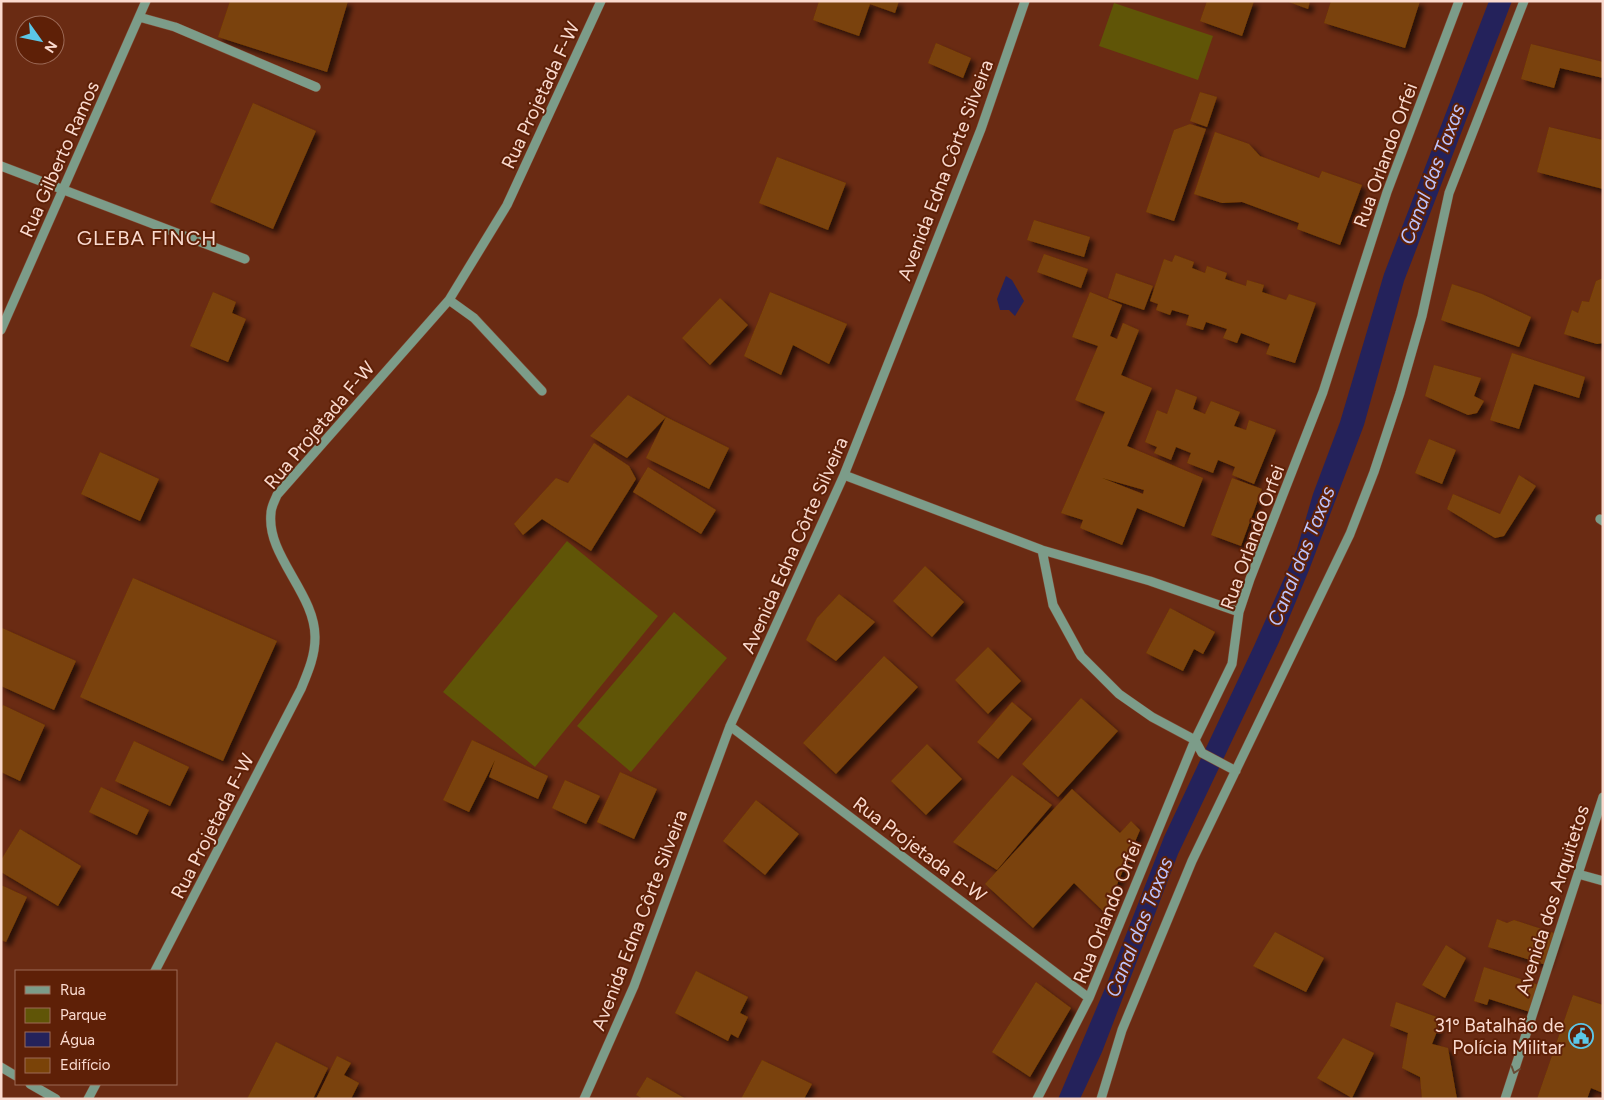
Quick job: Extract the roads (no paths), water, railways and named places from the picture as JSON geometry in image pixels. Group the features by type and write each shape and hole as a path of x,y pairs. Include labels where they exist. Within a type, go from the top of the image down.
{"street":[{"name":"Rua Gilberto Ramos","path":"1,330 64,192 146,1"},
{"name":"Rua Projetada F-W","path":"156,970 301,689 312,662 315,636 311,613 273,536 270,513 277,495 449,300 507,205 601,1"},
{"name":"Avenida Edna Côrte Silveira","path":"584,1099 634,986 730,726 844,475 981,129 1026,1"},
{"name":"Rua Orlando Orfei","path":"1037,1099 1089,998 1195,740 1232,664 1239,612 1324,392 1387,192 1459,1"},
{"path":"1101,1099 1133,1001 1192,861 1350,534 1374,472 1400,393 1422,316 1449,193 1524,1"},
{"path":"139,18 175,27 316,87"},
{"path":"1,166 64,192 245,259"},
{"path":"449,300 474,318 542,391"},
{"path":"844,475 1042,550 1150,581 1239,612"},
{"path":"1042,550 1053,605 1082,656 1118,694 1152,717 1195,740 1202,753 1236,771"},
{"name":"Rua Projetada B-W","path":"730,726 1089,998"},
{"name":"Avenida dos Arquitetos","path":"1506,1099 1603,797"},
{"path":"1578,874 1603,881"},
{"path":"1,1067 15,1075"},
{"path":"32,1085 56,1099"},
{"path":"88,1099 95,1085"}],"water":[{"name":"Canal das Taxas","path":"1489,1 1512,1 1404,281 1364,425 1309,570 1279,642 1178,854 1102,1052 1080,1099 1058,1099 1108,981 1164,837 1254,646 1297,549 1313,494 1340,422 1384,274"},
{"path":"1006,276 1012,280 1024,301 1015,316 1009,310 1000,310 997,299"}],"place":[{"name":"31º Batalhão de Polícia Militar","path":"1581,1036"}],"district":[{"name":"GLEBA FINCH","path":"147,238"}]}
